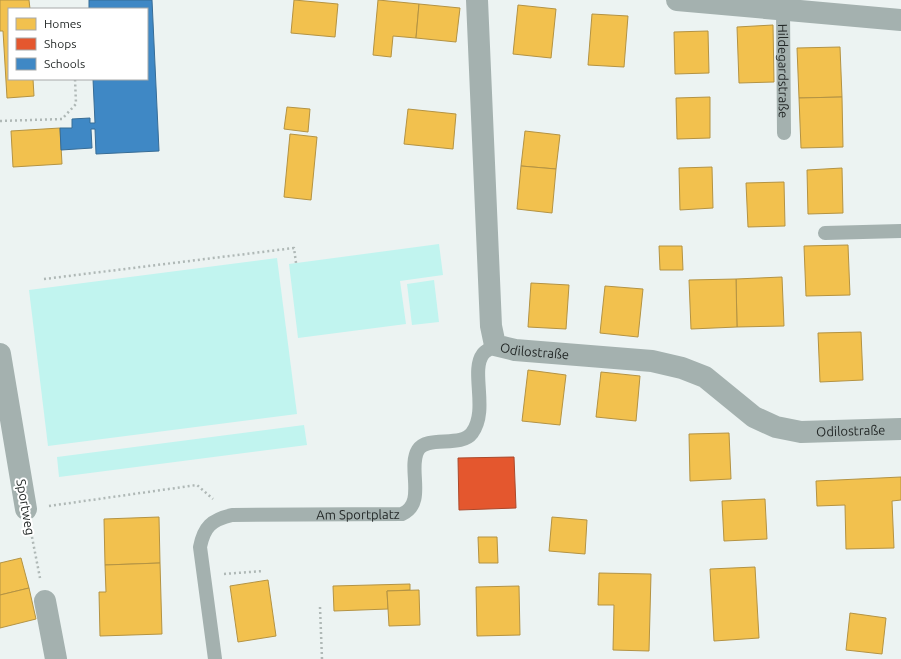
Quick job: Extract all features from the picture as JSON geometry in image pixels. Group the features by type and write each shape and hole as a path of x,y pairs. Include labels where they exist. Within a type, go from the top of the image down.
{"street":[{"name":"Odilostraße","path":"477,0 491,326 495,345 514,350 652,361 682,368 705,377 754,417 776,427 801,432 901,430"},
{"name":"Hildegardstraße","path":"677,0 901,20"},
{"name":"Sportweg","path":"0,354 26,509"},
{"path":"45,601 56,659"}],"lane":[{"name":"Hildegardstraße","path":"783,10 784,133"},
{"path":"825,234 901,231"},
{"name":"Am Sportplatz","path":"215,659 200,547 203,535 209,525 220,518 232,516 402,514 408,511 412,506 415,496 416,458 418,450 423,445 429,443 463,440 471,434 477,424 480,412 478,362 484,353 495,345"}],"path":[{"path":"0,121 62,119 76,104 75,80"},
{"path":"44,279 294,248 296,263"},
{"path":"26,509 197,485 232,516"},
{"name":"Sportweg","path":"26,509 45,601"},
{"path":"204,576 263,571"},
{"path":"320,607 322,659"}],"shaded area":[{"path":"439,244 443,275 400,281 406,324 298,338 289,264"},
{"path":"277,258 297,414 48,446 29,290"},
{"path":"434,280 439,322 412,325 407,284"},
{"path":"304,425 307,445 59,477 57,457"}],"building: Homes":[{"path":"0,0 29,0 30,8 8,8 8,80 33,80 34,96 7,98 3,31 0,31"},
{"path":"294,0 338,4 335,37 291,33"},
{"path":"378,0 419,4 416,38 393,36 391,57 373,55"},
{"path":"419,4 460,8 456,42 416,38"},
{"path":"518,5 556,9 551,58 513,54"},
{"path":"592,14 628,16 624,67 588,65"},
{"path":"773,25 774,82 739,83 737,27"},
{"path":"708,31 709,73 675,74 674,32"},
{"path":"840,47 842,97 799,98 797,48"},
{"path":"710,97 710,138 677,139 676,98"},
{"path":"842,97 843,147 801,148 799,98"},
{"path":"287,107 310,109 308,132 284,129"},
{"path":"408,109 456,114 453,149 404,144"},
{"path":"60,128 62,164 13,167 11,131"},
{"path":"525,131 560,135 556,169 521,166"},
{"path":"290,134 317,137 311,200 284,197"},
{"path":"521,166 556,169 552,213 517,209"},
{"path":"712,167 713,208 680,210 679,168"},
{"path":"842,168 843,213 808,214 807,170"},
{"path":"784,182 785,226 748,227 746,183"},
{"path":"848,245 850,295 806,296 804,246"},
{"path":"659,246 682,246 683,270 660,270"},
{"path":"782,277 784,326 737,327 736,279"},
{"path":"736,279 737,327 691,329 689,280"},
{"path":"531,283 569,285 566,329 528,327"},
{"path":"605,286 643,289 638,337 600,333"},
{"path":"861,332 863,380 820,382 818,333"},
{"path":"528,370 566,375 560,425 522,421"},
{"path":"601,372 640,376 636,421 596,417"},
{"path":"729,433 731,479 690,481 689,434"},
{"path":"901,477 901,500 892,501 894,548 846,549 845,505 817,506 816,481"},
{"path":"765,499 767,539 724,541 722,501"},
{"path":"159,517 160,563 105,565 104,519"},
{"path":"552,517 587,520 585,554 549,551"},
{"path":"478,537 497,537 498,563 479,563"},
{"path":"21,558 29,588 0,595 0,563"},
{"path":"160,563 162,634 100,636 99,592 106,592 105,565"},
{"path":"755,567 759,638 714,641 710,569"},
{"path":"599,573 651,574 649,651 613,650 614,605 598,605"},
{"path":"268,580 276,636 238,642 230,586"},
{"path":"410,584 410,590 387,591 388,609 334,611 333,586"},
{"path":"519,586 520,635 477,636 476,587"},
{"path":"29,588 36,619 0,628 0,595"},
{"path":"419,590 420,625 389,626 387,591"},
{"path":"850,613 886,618 882,654 846,650"}],"building: Shops":[{"path":"514,457 516,508 459,510 458,458"}],"building: Schools":[{"path":"89,0 152,0 159,151 96,154 95,129 91,129 92,148 61,150 60,128 72,128 72,119 90,118 90,123 95,123 93,80 148,80 148,8 89,8"}]}
